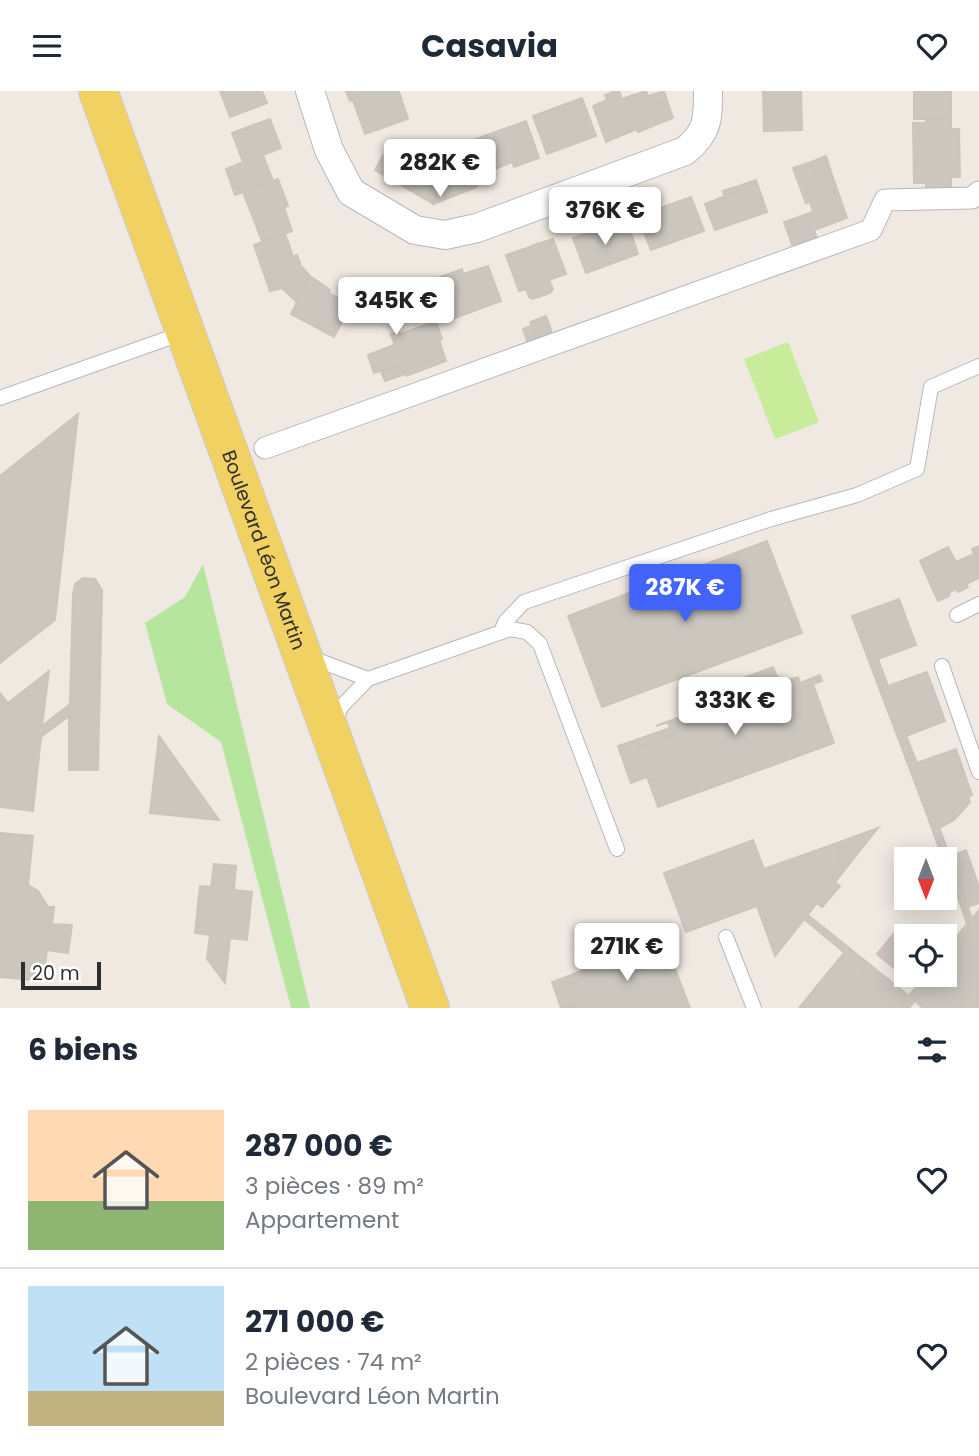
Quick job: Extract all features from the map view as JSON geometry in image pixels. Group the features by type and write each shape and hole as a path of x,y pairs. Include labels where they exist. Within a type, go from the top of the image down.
{"main road":[{"name":"Boulevard Léon Martin","path":"98,91 430,1008"}],"street":[{"path":"310,91 329,149 351,192 415,230 445,235 477,228 685,151 700,138 708,119 708,91"},
{"path":"265,448 871,230 886,200 972,198 979,192"}],"lane":[{"path":"0,398 184,333"},
{"path":"501,632 505,622 524,602 733,531 857,495 917,469 931,387 979,366"},
{"path":"957,615 979,604"},
{"path":"330,733 341,707 368,679 510,629 527,632 540,644 617,849"},
{"path":"299,648 317,660 368,679"},
{"path":"942,666 979,772"},
{"path":"726,937 754,1008"}],"green space":[{"path":"788,342 819,422 775,439 744,359"},
{"path":"203,564 310,1008 291,1008 221,742 167,704 145,623 185,597"}],"building":[{"path":"220,91 262,91 267,103 230,117"},
{"path":"346,91 399,92 408,119 365,134 353,100 350,101"},
{"path":"619,91 622,99 646,91 652,105 667,100 673,118 606,142 593,106 607,100 605,95"},
{"path":"664,91 667,100 652,105 648,96"},
{"path":"763,91 801,91 802,130 764,131"},
{"path":"914,91 951,91 951,119 914,119"},
{"path":"582,98 596,136 547,154 533,116"},
{"path":"270,119 281,148 263,155 273,181 235,195 226,169 243,162 232,133"},
{"path":"926,119 951,119 951,129 959,129 960,177 951,177 951,190 926,190 926,183 914,183 913,123 926,123"},
{"path":"526,121 539,158 514,167 512,162 486,173 473,140"},
{"path":"392,139 438,164 465,154 477,187 446,199 444,194 438,196 434,204 375,170"},
{"path":"826,156 830,169 816,175 811,162"},
{"path":"811,162 816,175 830,169 847,218 814,230 818,241 794,250 784,222 813,212 810,202 806,203 793,168"},
{"path":"278,179 288,206 284,207 292,231 262,241 243,192"},
{"path":"756,180 767,212 715,230 705,204 743,189 742,185"},
{"path":"742,185 743,189 724,195 723,191"},
{"path":"444,194 446,199 434,204 438,196"},
{"path":"691,197 704,231 651,250 638,216"},
{"path":"627,222 638,254 586,273 573,238"},
{"path":"285,233 293,257 297,255 301,266 310,276 297,302 282,288 270,291 254,245"},
{"path":"553,239 566,274 549,280 553,289 550,293 533,299 529,297 526,289 519,291 506,255 524,249 526,254 539,250 537,244"},
{"path":"537,244 539,250 526,254 524,249"},
{"path":"488,266 501,301 455,318 440,277 462,269 463,274"},
{"path":"310,276 330,290 329,293 351,305 334,337 291,314"},
{"path":"546,316 552,333 536,339 530,322"},
{"path":"436,321 446,361 406,376 402,364 374,373 368,355 402,340 400,334"},
{"path":"531,326 538,343 529,346 523,329"},
{"path":"399,332 402,340 394,343 391,334"},
{"path":"402,364 405,374 385,381 381,371"},
{"path":"78,414 55,620 0,663 0,476"},
{"path":"767,541 802,633 602,707 568,616"},
{"path":"979,546 979,578 966,584 968,587 958,592 956,589 938,601 920,561 948,547 956,562 974,554 972,549"},
{"path":"83,578 95,579 102,590 98,770 69,770 69,716 41,737 33,811 0,807 0,693 8,703 49,671 42,726 70,704 73,594 75,584"},
{"path":"899,599 916,645 878,659 888,686 927,672 945,721 906,736 917,763 956,749 972,795 968,797 970,802 954,820 939,828 933,810 926,812 852,616"},
{"path":"773,667 784,695 813,684 834,743 658,807 637,748 672,735 668,722 656,726 721,702 716,688"},
{"path":"820,675 822,681 784,695 781,687 790,684 789,680 798,677 800,683"},
{"path":"670,728 672,735 637,748 647,777 631,783 618,746"},
{"path":"159,736 219,820 150,813"},
{"path":"933,810 946,847 939,847 926,812"},
{"path":"878,828 835,882 831,878 839,856 840,842"},
{"path":"0,833 33,836 28,885 38,891 48,907 54,907 52,924 72,925 68,953 47,950 43,981 0,977"},
{"path":"753,840 764,869 840,842 839,856 831,878 840,886 822,907 817,903 775,956 757,906 686,932 664,873"},
{"path":"966,850 979,887 979,903 968,907 957,876 957,854"},
{"path":"214,864 236,866 234,890 252,892 247,940 230,938 225,983 207,959 210,935 195,933 200,886 211,887"},
{"path":"957,876 972,918 979,910 979,923 957,950 957,936 967,924 957,894"},
{"path":"808,915 894,984 894,987 909,996 916,987 926,987 909,1008 899,1008 905,1002 883,985 864,1008 834,1008 865,970 804,919"},
{"path":"979,923 979,1008 923,1008 915,1001 926,987 932,990 934,987 957,987 957,950"},
{"path":"894,933 894,968 877,954"},
{"path":"664,940 690,1008 589,1008 585,1000 561,1008 552,982"},
{"path":"844,953 865,970 834,1008 799,1008"},
{"path":"883,985 905,1002 899,1008 864,1008"},
{"path":"585,1000 589,1008 563,1008"}]}
